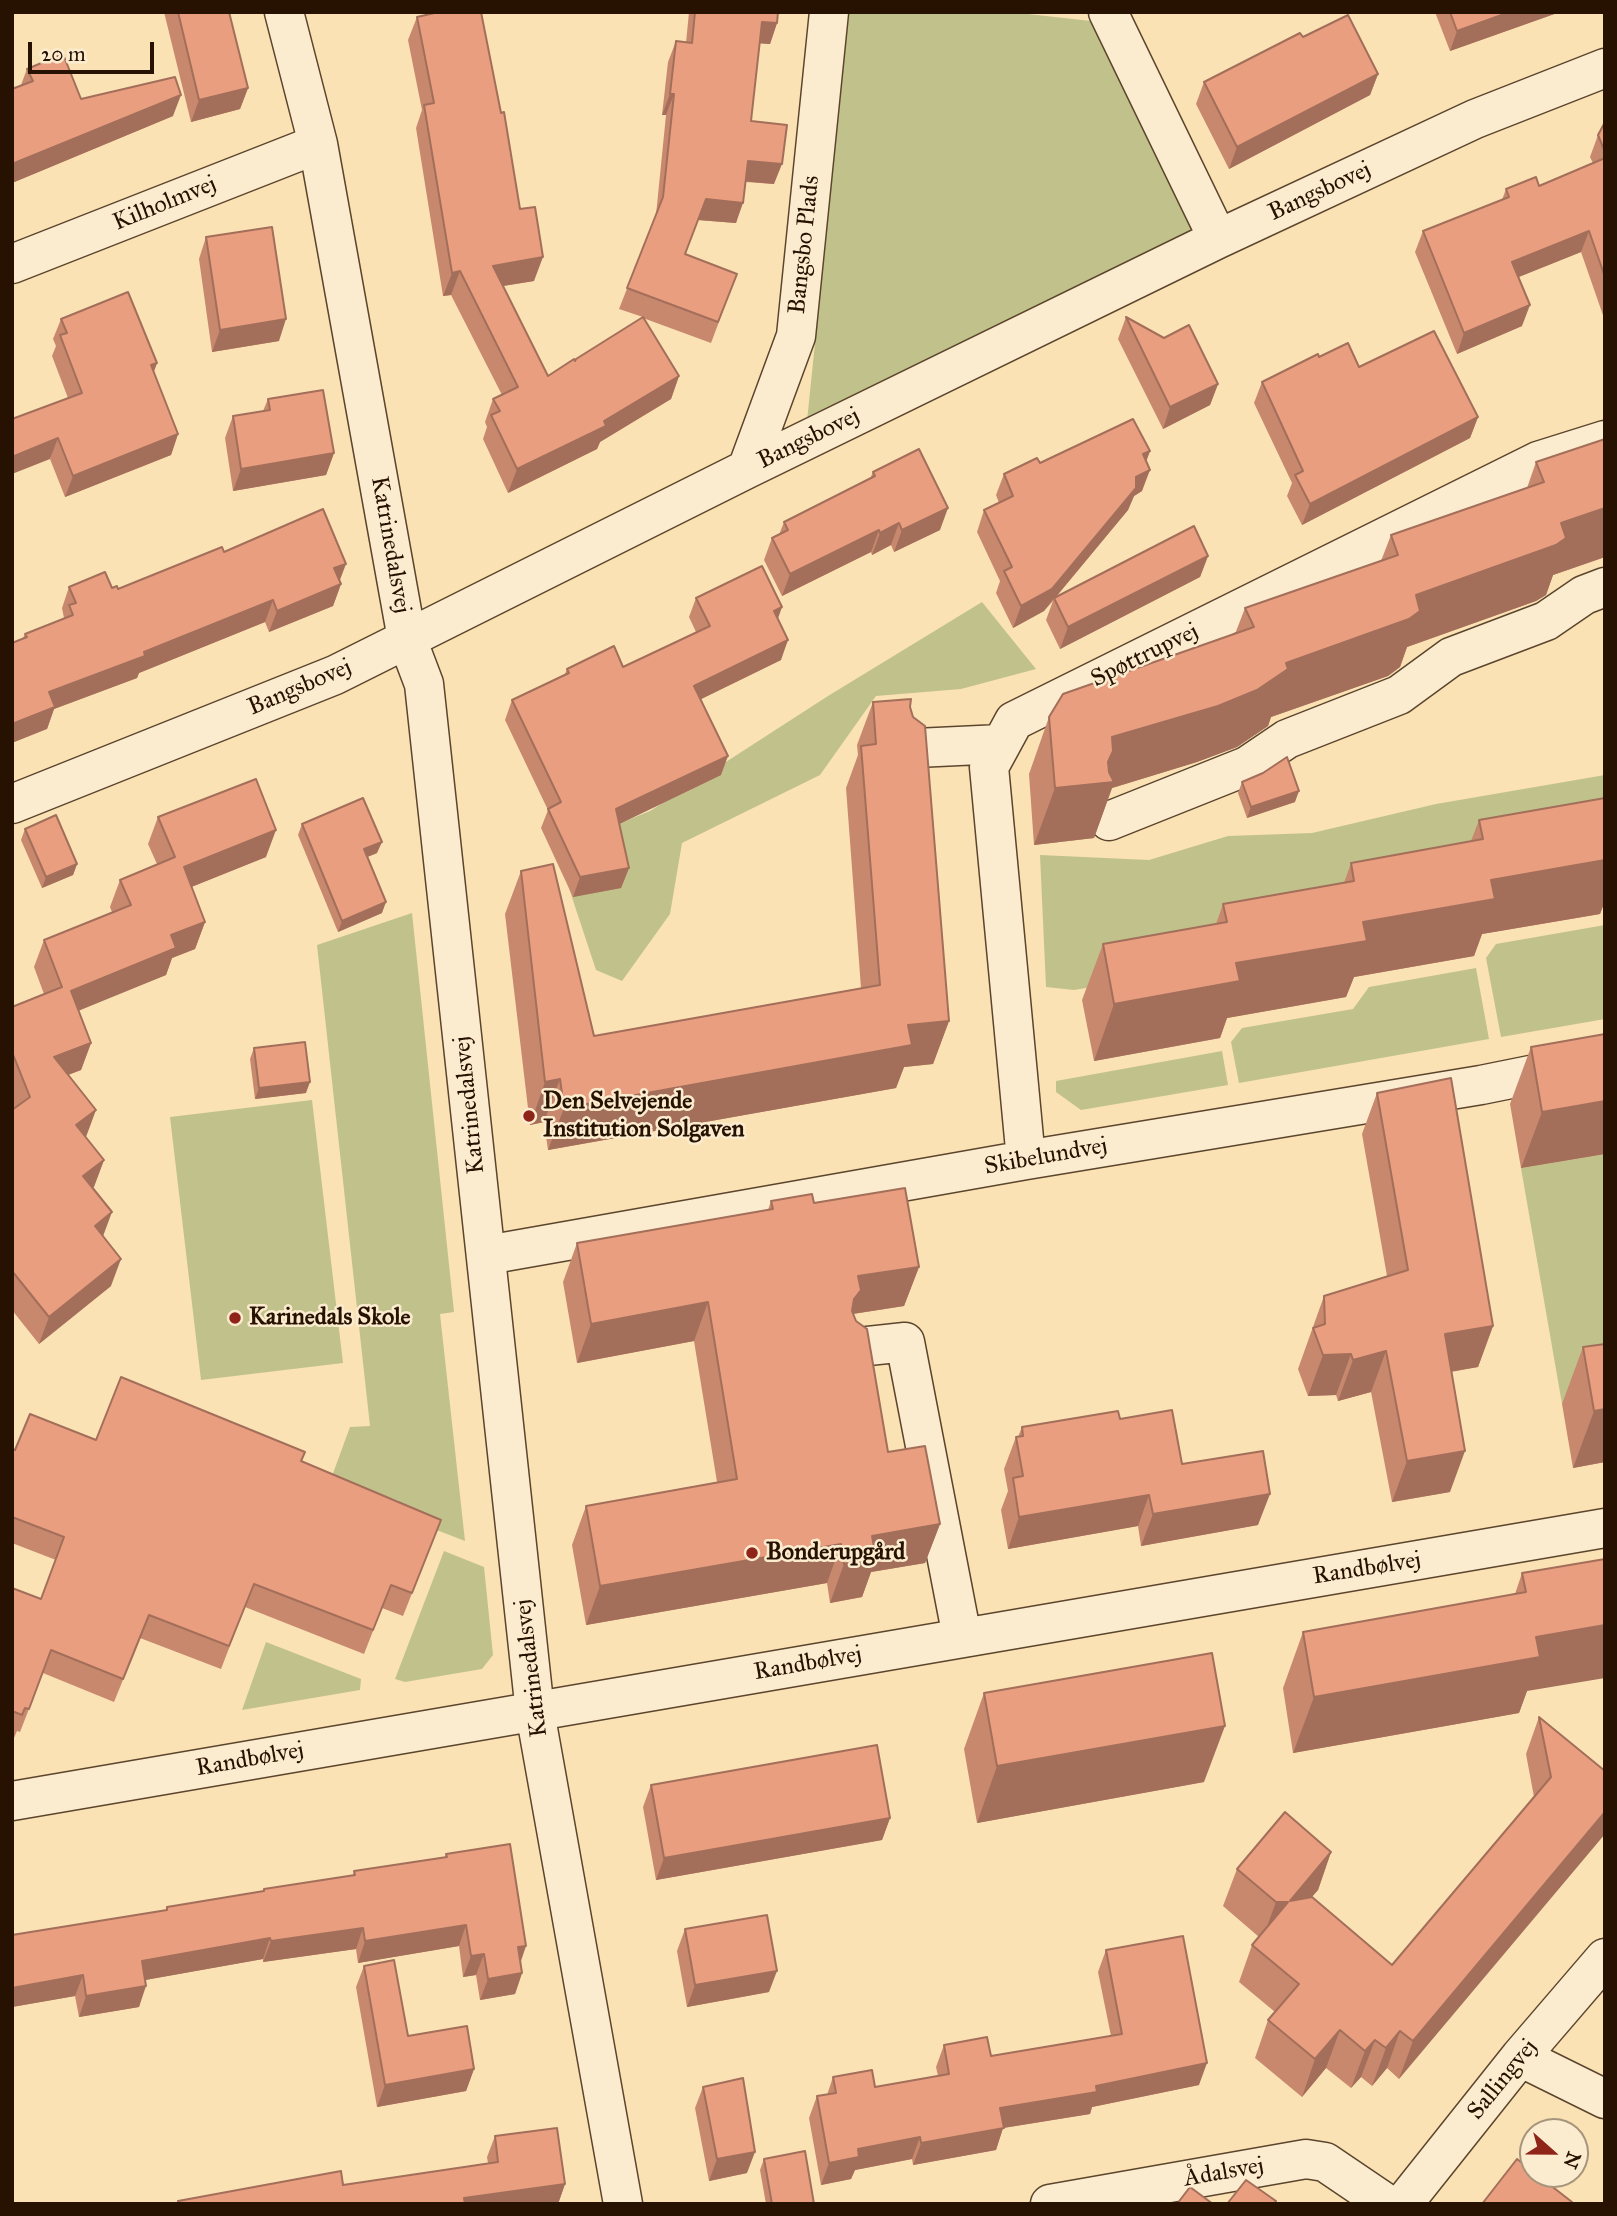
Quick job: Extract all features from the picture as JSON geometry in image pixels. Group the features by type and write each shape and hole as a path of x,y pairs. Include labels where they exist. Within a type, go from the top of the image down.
{"street":[{"name":"Katrinedalsvej","path":"284,12 318,144 407,639 424,684 535,1712 622,2204"},
{"name":"Bangsbo Plads","path":"747,469 796,336 829,12"},
{"path":"1108,12 1218,239"},
{"name":"Bangsbovej","path":"12,804 335,675 747,469 1218,239 1475,119 1605,68"},
{"name":"Kilholmvej","path":"12,264 318,144"},
{"name":"Spøttrupvej","path":"1026,1160 989,767 1014,721 1538,461 1605,440"},
{"path":"1109,821 1247,766 1287,739 1399,695 1451,657 1546,621 1584,595 1605,586"},
{"path":"916,748 1001,744"},
{"name":"Skibelundvej","path":"486,1255 1026,1160 1493,1083 1605,1060"},
{"path":"859,1347 905,1342 961,1637"},
{"name":"Randbølvej","path":"12,1801 1605,1528"},
{"name":"Sallingvej","path":"1403,2204 1520,2057 1605,1958"},
{"path":"1520,2057 1605,2099"},
{"name":"Ådalsvej","path":"1050,2204 1306,2159 1325,2162 1387,2204"}],"green space":[{"path":"849,12 1010,12 1100,22 1203,233 807,421"},
{"path":"982,602 1036,669 961,689 876,696 820,775 682,843 670,914 622,981 596,970 556,849 650,811 828,696"},
{"path":"1605,775 1605,840 1134,980 1074,990 1046,987 1040,855 1149,860 1228,836 1312,833 1436,804"},
{"path":"412,913 454,1312 440,1314 465,1541 395,1514 399,1501 332,1476 350,1427 370,1426 317,945"},
{"path":"1605,925 1605,1019 1501,1037 1486,958 1496,944"},
{"path":"1476,968 1489,1039 1239,1083 1231,1042 1242,1028 1353,1009 1369,987"},
{"path":"1222,1051 1228,1085 1081,1110 1056,1092 1056,1081"},
{"path":"312,1100 343,1363 201,1380 170,1117"},
{"path":"1605,1154 1605,1396 1562,1404 1521,1168"},
{"path":"444,1551 484,1567 493,1655 482,1669 405,1682 395,1679"},
{"path":"266,1642 361,1679 360,1690 242,1710"}],"building":[{"path":"178,12 229,12 248,88 199,100"},
{"path":"439,12 481,12 501,113 504,112 520,209 535,207 543,257 493,266 548,376 643,317 679,376 604,421 606,426 517,469 491,415 500,411 493,399 518,387 460,271 452,273 424,105 434,103 417,17"},
{"path":"695,12 778,12 777,23 762,22 751,121 787,125 782,164 748,161 743,203 706,199 685,254 737,274 718,322 627,288 663,197 674,94 670,94 676,41 692,43"},
{"path":"1450,12 1510,12 1457,31"},
{"path":"1348,15 1378,74 1237,147 1204,82 1300,33 1303,37"},
{"path":"63,54 81,99 175,77 181,95 12,164 12,89 33,81 27,69"},
{"path":"1605,122 1605,152 1598,135"},
{"path":"1605,158 1605,277 1589,231 1512,262 1530,305 1464,333 1423,231 1509,197 1506,189 1536,177 1539,186"},
{"path":"272,227 286,319 220,330 206,237"},
{"path":"128,292 157,363 151,365 178,434 73,476 58,438 12,457 12,419 82,393 60,335 67,333 61,319"},
{"path":"1126,317 1164,338 1189,325 1218,384 1170,407"},
{"path":"1434,331 1478,417 1310,504 1295,475 1303,471 1262,382 1318,354 1319,357 1348,343 1359,367"},
{"path":"323,390 334,453 241,469 233,416 270,410 268,399"},
{"path":"1133,419 1150,451 1143,454 1150,470 1136,477 1136,488 1052,589 1021,606 1004,571 1012,567 984,510 1013,496 1004,474 1037,458 1040,463"},
{"path":"1605,439 1605,508 1561,523 1566,538 1556,545 1416,595 1420,611 1409,619 1286,663 1288,669 1257,690 1218,706 1112,737 1113,751 1108,762 1114,782 1055,788 1049,717 1063,694 1254,627 1245,608 1398,555 1391,535 1544,482 1536,462"},
{"path":"919,449 948,508 902,530 899,523 880,533 879,530 790,574 772,538 788,530 784,522 875,476 873,472"},
{"path":"323,509 346,564 334,568 341,584 277,611 273,600 144,652 145,656 49,692 55,707 12,724 12,643 27,637 25,634 73,615 69,605 76,603 69,587 105,572 112,588 117,586 118,589 222,547 224,552"},
{"path":"1194,526 1208,556 1068,627 1054,598"},
{"path":"762,566 782,607 774,611 788,640 694,686 728,756 616,809 629,868 580,877 548,809 561,802 512,700 569,673 567,669 614,646 623,667 710,626 696,598"},
{"path":"911,699 913,717 925,726 949,1021 908,1025 912,1045 564,1108 560,1079 545,1082 521,871 553,864 594,1036 880,985 861,746 876,744 873,702"},
{"path":"1287,757 1299,791 1251,807 1242,782 1263,773"},
{"path":"256,779 276,830 184,867 205,922 171,935 176,948 71,991 91,1043 54,1057 96,1110 76,1125 104,1160 83,1176 112,1212 95,1226 121,1259 49,1317 12,1271 12,1110 30,1097 12,1052 12,1007 62,987 44,940 131,905 120,880 175,857 158,817"},
{"path":"363,798 382,842 364,849 386,902 342,921 302,824"},
{"path":"1605,798 1605,860 1491,880 1495,899 1363,922 1367,941 1236,963 1240,981 1114,1004 1103,944 1227,922 1223,904 1354,881 1351,863 1483,839 1479,820"},
{"path":"56,815 77,864 46,877 25,829"},
{"path":"1605,1034 1605,1101 1542,1112 1531,1047"},
{"path":"305,1042 310,1082 259,1088 254,1048"},
{"path":"1451,1078 1493,1326 1445,1334 1465,1451 1407,1461 1386,1351 1353,1360 1351,1354 1323,1355 1313,1328 1325,1324 1324,1296 1408,1270 1377,1093"},
{"path":"905,1188 919,1267 858,1276 861,1290 854,1299 852,1311 856,1321 867,1329 888,1452 925,1446 940,1524 872,1536 876,1558 844,1564 841,1544 600,1586 586,1506 737,1479 708,1302 591,1324 577,1243 773,1209 771,1201 812,1194 814,1203"},
{"path":"1605,1344 1605,1409 1594,1411 1583,1347"},
{"path":"121,1377 305,1452 301,1461 441,1520 412,1593 391,1585 373,1630 254,1584 229,1646 149,1615 123,1679 51,1650 29,1709 25,1708 22,1715 12,1711 12,1588 41,1599 64,1537 12,1517 12,1449 15,1450 30,1414 96,1440"},
{"path":"1172,1410 1182,1464 1263,1451 1270,1494 1153,1514 1149,1495 1019,1517 1013,1478 1023,1476 1016,1437 1023,1436 1022,1427 1118,1411 1120,1419"},
{"path":"1605,1559 1605,1625 1536,1637 1540,1657 1314,1697 1303,1632 1526,1592 1522,1573"},
{"path":"1212,1653 1225,1726 997,1766 984,1693"},
{"path":"1539,1717 1605,1771 1605,1812 1413,2041 1400,2031 1386,2048 1375,2040 1365,2051 1340,2030 1315,2059 1268,2020 1299,1984 1252,1945 1288,1902 1276,1902 1237,1869 1285,1812 1331,1852 1290,1901 1312,1897 1392,1965 1551,1777"},
{"path":"877,1745 890,1818 664,1858 651,1785"},
{"path":"510,1844 526,1946 518,1947 522,1973 488,1979 484,1954 471,1956 466,1925 365,1941 363,1928 271,1941 270,1938 142,1961 146,1986 86,1996 83,1975 12,1988 12,1935 167,1910 167,1907 355,1875 354,1871"},
{"path":"767,1915 777,1971 695,1985 685,1929"},
{"path":"1183,1936 1207,2063 1096,2086 1097,2092 1000,2108 1004,2128 921,2143 920,2137 858,2149 859,2157 829,2163 817,2096 836,2093 833,2077 872,2070 875,2087 949,2074 944,2045 987,2037 991,2056 1122,2034 1106,1950"},
{"path":"394,1960 408,2036 467,2026 474,2069 385,2085 364,1966"},
{"path":"743,2078 755,2152 717,2159 703,2087"},
{"path":"557,2128 565,2184 464,2198 465,2204 179,2204 178,2201 341,2171 343,2185 498,2162 495,2136"},
{"path":"805,2151 814,2204 772,2204 764,2159"},
{"path":"1517,2159 1519,2188 1554,2188 1572,2202 1570,2204 1482,2204"},
{"path":"1246,2180 1276,2201 1274,2204 1227,2204"},
{"path":"1190,2187 1213,2204 1177,2204"}],"place":[{"name":"Den Selvejende Institution Solgaven","path":"529,1116"},
{"name":"Karinedals Skole","path":"235,1318"},
{"name":"Bonderupgård","path":"752,1553"}]}
